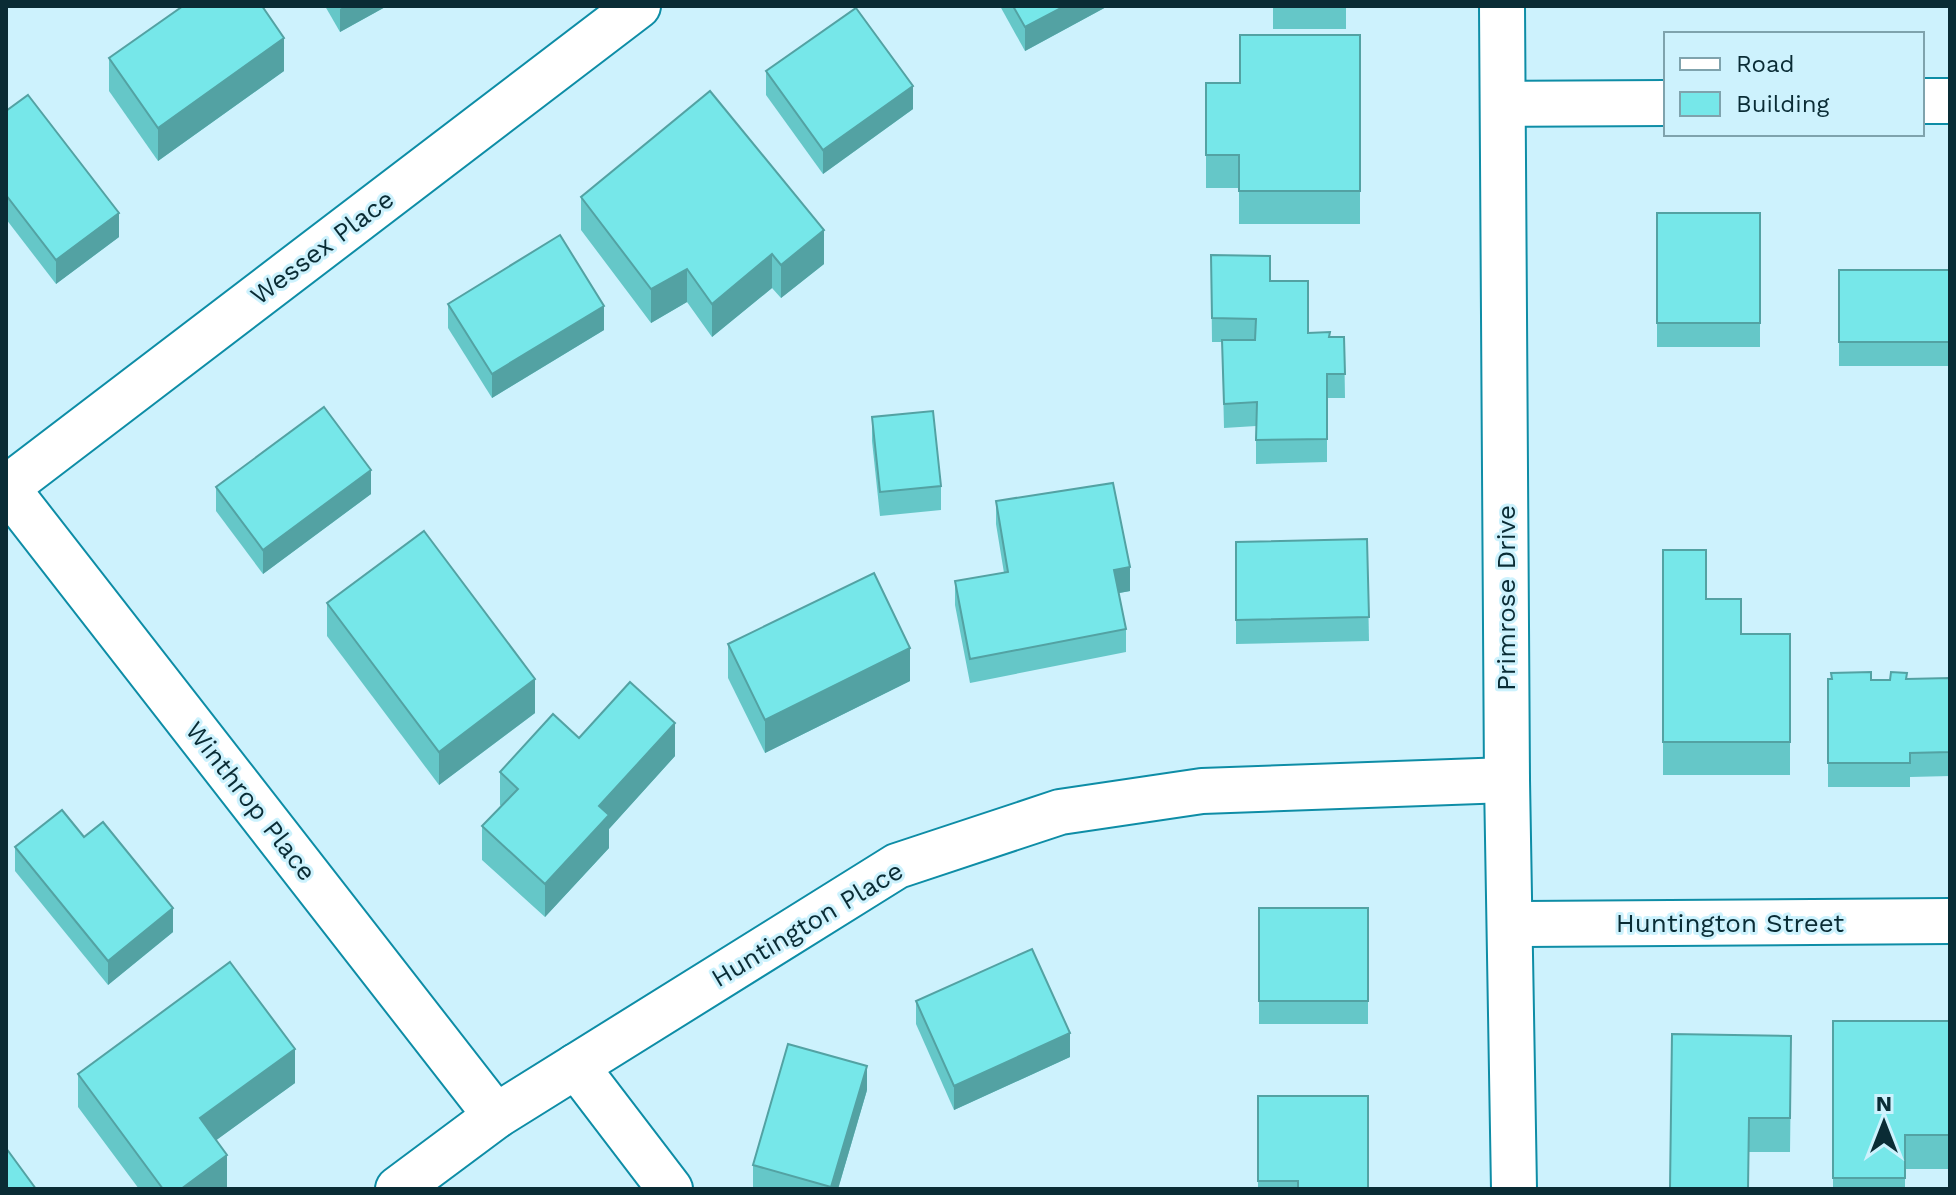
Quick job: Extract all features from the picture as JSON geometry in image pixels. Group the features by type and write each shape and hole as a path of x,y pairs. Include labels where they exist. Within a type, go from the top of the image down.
{"street":[{"name":"Wessex Place","path":"6,488 638,6"},
{"name":"Primrose Drive","path":"1502,6 1507,780 1514,1189"},
{"path":"1924,101 1950,101"},
{"path":"1503,104 1664,103"},
{"name":"Winthrop Place","path":"6,488 496,1116"},
{"name":"Huntington Place","path":"398,1189 448,1175 496,1116 897,866 1060,812 1202,791 1507,780"},
{"name":"Huntington Street","path":"1510,924 1950,921"},
{"path":"576,1066 670,1189"}],"building":[{"path":"183,6 262,6 284,38 158,128 109,58"},
{"path":"1013,6 1065,6 1025,27"},
{"path":"856,8 913,86 823,150 766,71"},
{"path":"1240,35 1360,35 1360,191 1239,191 1239,155 1206,155 1206,83 1240,83"},
{"path":"710,91 824,230 781,265 772,254 712,304 687,269 651,289 581,197"},
{"path":"28,95 119,213 56,260 6,195 6,111"},
{"path":"1657,213 1760,213 1760,323 1657,323"},
{"path":"560,235 604,306 492,374 448,304"},
{"path":"1211,255 1270,256 1270,281 1308,281 1308,333 1330,332 1329,337 1344,337 1345,374 1327,374 1327,439 1256,440 1257,402 1224,404 1222,340 1255,340 1256,319 1212,318"},
{"path":"1839,270 1950,270 1950,342 1839,342"},
{"path":"324,407 371,470 263,550 216,487"},
{"path":"933,411 941,486 880,492 872,417"},
{"path":"1113,483 1130,567 1114,570 1126,629 970,659 955,581 1008,572 996,501"},
{"path":"424,531 535,679 439,752 327,603"},
{"path":"1367,539 1369,617 1236,620 1236,542"},
{"path":"1663,550 1706,550 1706,599 1741,599 1741,634 1790,634 1790,742 1663,742"},
{"path":"874,573 910,648 765,720 728,644"},
{"path":"1871,672 1871,680 1890,680 1891,672 1907,673 1906,679 1950,678 1950,752 1910,753 1910,763 1828,763 1828,679 1832,679 1831,673"},
{"path":"630,682 675,723 599,806 609,815 545,884 482,826 518,789 500,772 553,714 579,738"},
{"path":"62,810 84,837 103,822 173,908 108,961 15,847"},
{"path":"1259,908 1368,908 1368,1001 1259,1001"},
{"path":"1032,949 1070,1033 954,1086 916,1001"},
{"path":"230,962 295,1049 200,1118 227,1155 181,1189 163,1189 78,1074"},
{"path":"1833,1021 1950,1021 1950,1135 1905,1135 1905,1178 1833,1178"},
{"path":"1672,1034 1791,1036 1790,1118 1749,1118 1748,1189 1670,1189"},
{"path":"788,1044 867,1066 831,1187 753,1165"},
{"path":"1258,1096 1368,1096 1368,1189 1298,1189 1298,1181 1258,1181"},
{"path":"6,1148 36,1189 6,1189"}]}
